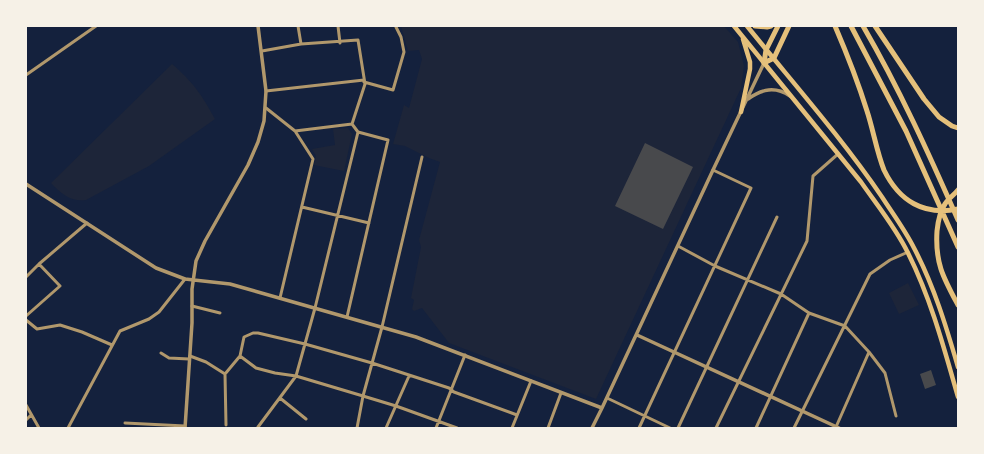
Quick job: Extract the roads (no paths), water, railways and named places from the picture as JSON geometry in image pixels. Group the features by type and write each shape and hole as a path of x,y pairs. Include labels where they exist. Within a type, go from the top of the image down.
{"highway":[{"path":"755,26 771,26"},
{"path":"764,63 766,50 778,26"},
{"path":"764,63 774,58 789,26"},
{"path":"835,26 849,58 884,169 895,187 910,202 927,209 949,211 958,209"},
{"path":"851,26 906,131 958,247"},
{"path":"863,26 904,103 958,220"},
{"path":"875,26 924,99 939,117 952,126 958,128"},
{"path":"958,190 944,204 938,221 936,242 938,262 944,279 958,305"}],"main road":[{"path":"734,26 838,154 878,206 908,252 922,282 932,310 958,397"},
{"path":"747,26 846,147 901,226 914,248 929,279 940,307 958,367"},
{"path":"741,112 750,69 742,35"}],"street":[{"path":"26,74 96,26"},
{"path":"125,423 142,426 185,427 190,358 193,280 196,261 205,241 248,165 262,132 266,108 266,91 258,26"},
{"path":"298,26 300,44"},
{"path":"338,26 340,43"},
{"path":"266,91 364,81 393,90 404,52 401,37 396,27"},
{"path":"262,51 300,44 328,42 340,43 358,40 364,81 352,124"},
{"path":"592,428 764,63"},
{"path":"746,101 756,93 769,90 786,93 793,98"},
{"path":"266,108 295,131 313,159 280,298"},
{"path":"295,131 352,124"},
{"path":"347,317 388,140 358,132 352,124"},
{"path":"258,427 296,376 315,308 358,132"},
{"path":"716,428 807,241 813,176 838,154"},
{"path":"357,428 363,396 382,327 422,157"},
{"path":"639,428 751,188 713,170"},
{"path":"26,184 156,268 185,279 230,284 416,337 602,408"},
{"path":"302,207 368,223"},
{"path":"678,428 777,217"},
{"path":"26,277 87,223"},
{"path":"678,246 715,266 781,294 809,312 845,326 869,352 885,373 896,416"},
{"path":"794,428 870,274 890,260 908,252"},
{"path":"26,316 60,286 39,264"},
{"path":"68,428 120,331 149,319 159,312 185,279"},
{"path":"192,306 220,313"},
{"path":"756,428 809,312"},
{"path":"26,320 37,329 60,325 82,332 112,345"},
{"path":"226,425 225,374 240,356 244,337 253,333 305,344 372,363 451,389 454,392 517,415"},
{"path":"637,335 837,428 869,352"},
{"path":"161,353 169,358 190,358 206,362 225,374"},
{"path":"436,428 465,355"},
{"path":"240,356 256,368 296,376 396,406 457,428"},
{"path":"386,428 409,376"},
{"path":"512,428 531,381"},
{"path":"548,428 561,393"},
{"path":"280,398 306,419"},
{"path":"607,398 670,428"},
{"path":"26,405 39,428"},
{"path":"26,420 31,415"}]}
